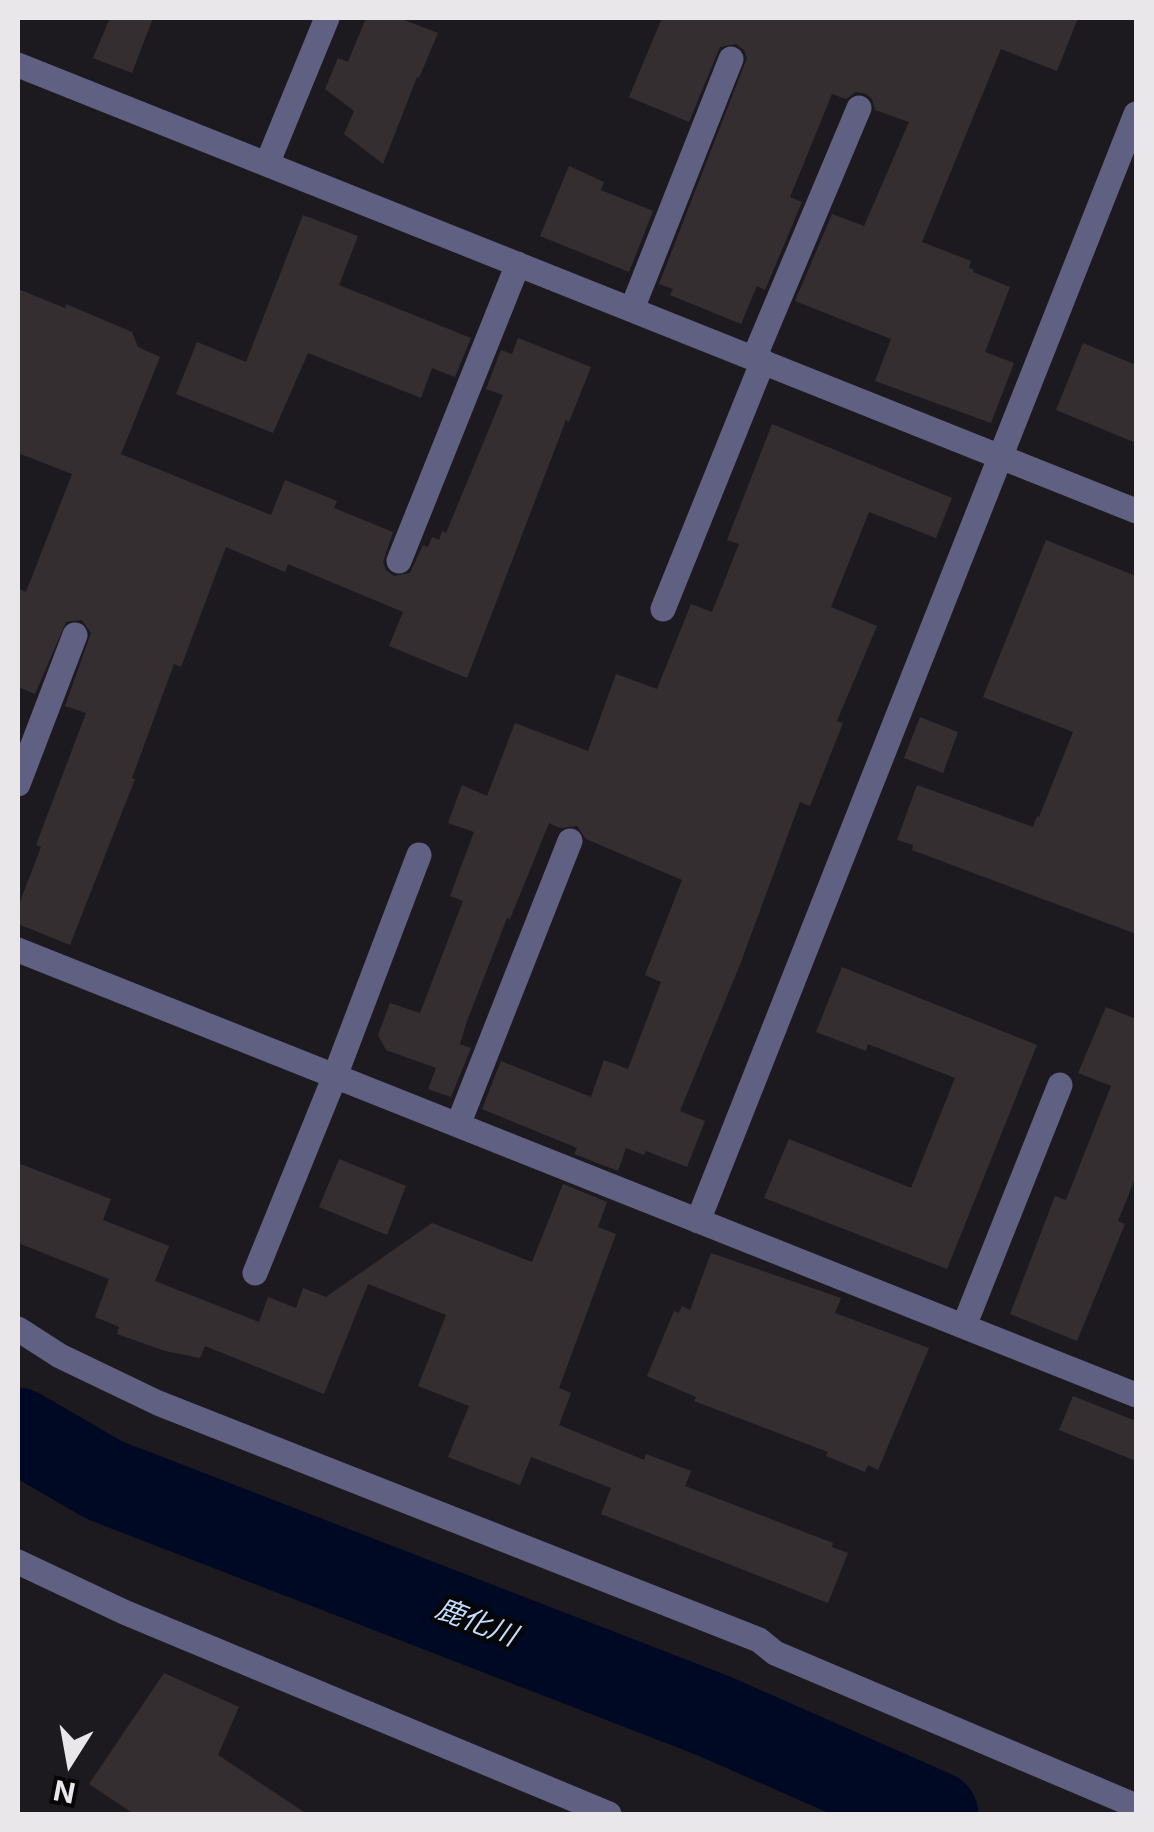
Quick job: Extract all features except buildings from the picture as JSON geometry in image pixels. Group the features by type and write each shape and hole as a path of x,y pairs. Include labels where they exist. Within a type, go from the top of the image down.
{"street":[{"path":"267,164 326,18"},
{"path":"632,309 731,59"},
{"path":"18,65 1136,511"},
{"path":"662,609 858,108"},
{"path":"698,1221 1136,114"},
{"path":"399,561 518,264"},
{"path":"18,784 75,636"},
{"path":"458,1125 570,841"},
{"path":"255,1272 419,855"},
{"path":"18,950 1136,1395"},
{"path":"964,1326 1060,1085"},
{"path":"18,1329 60,1356 158,1403 759,1640 775,1653 1136,1806"},
{"path":"18,1562 124,1612 608,1814"}],"waterway":[{"name":"鹿化川","path":"18,1430 104,1480 714,1716 936,1814"}]}
